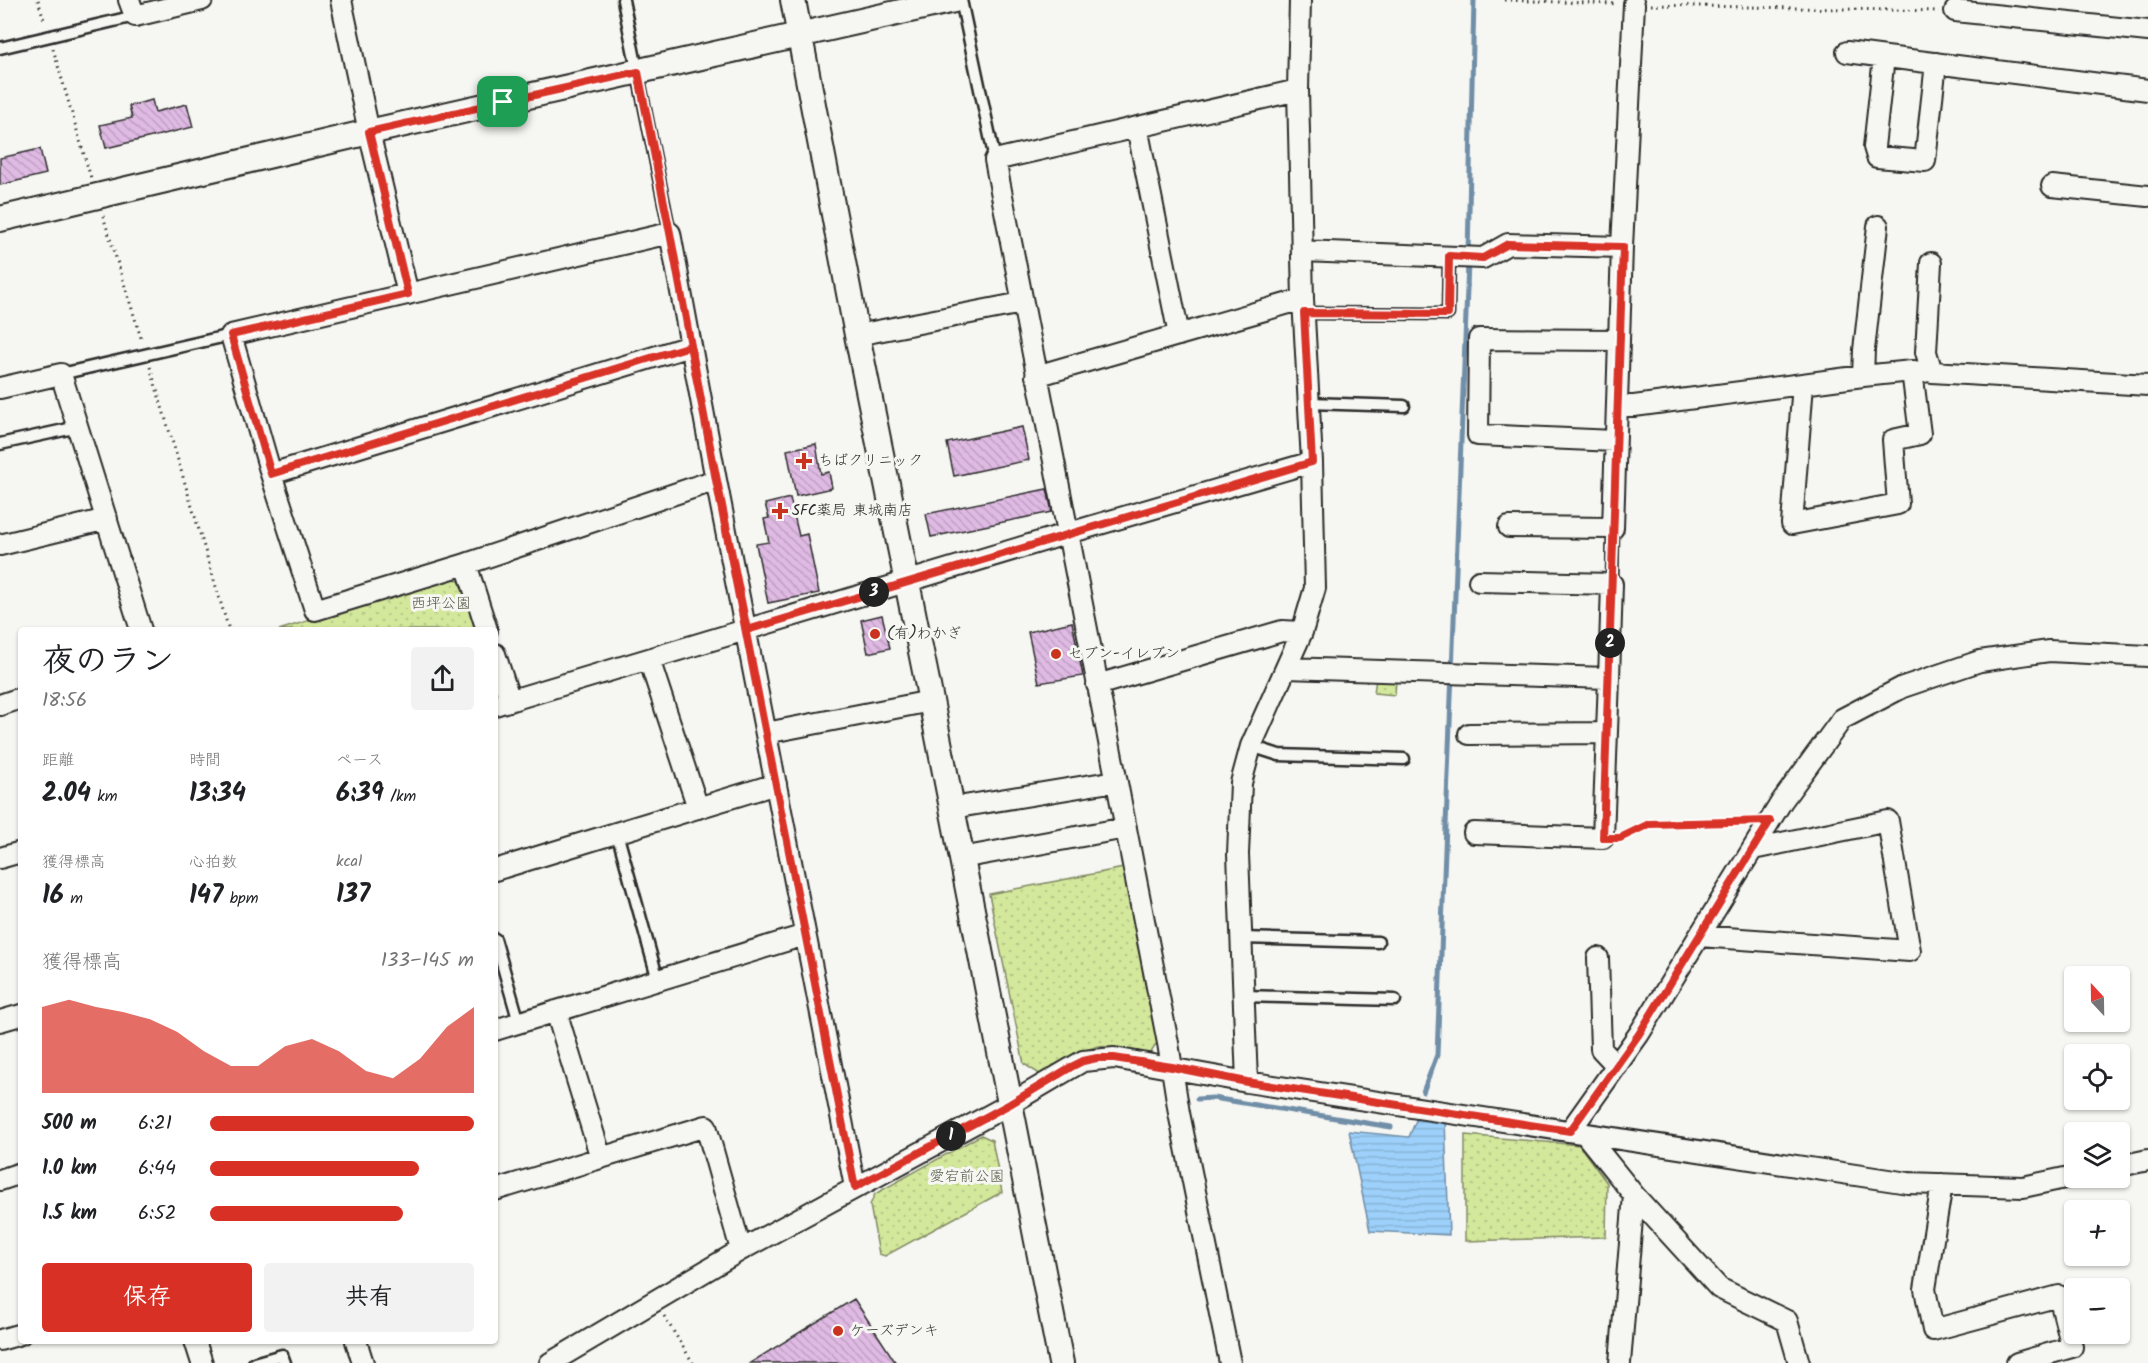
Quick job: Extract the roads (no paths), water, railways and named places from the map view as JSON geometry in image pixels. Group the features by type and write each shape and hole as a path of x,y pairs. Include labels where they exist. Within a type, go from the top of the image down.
{"street":[{"path":"132,8 202,0"},
{"path":"341,0 369,132 408,294"},
{"path":"793,0 1060,1363"},
{"path":"0,219 97,198 369,132 954,0"},
{"path":"1247,1082 1238,854 1241,783 1251,746 1302,632 1315,588 1312,462 1303,306 1298,90 1300,0"},
{"path":"1509,528 1613,528 1634,4"},
{"path":"1955,11 2148,31"},
{"path":"1847,52 2148,90"},
{"path":"1884,57 1874,147 1877,157 1925,161 1936,63"},
{"path":"1230,1363 1179,1113 1126,828 1096,685 1070,533 1036,376 995,160 1298,90"},
{"path":"1137,127 1179,334"},
{"path":"2052,186 2148,196"},
{"path":"1863,376 1878,226"},
{"path":"716,480 466,564 315,610 271,474 231,335 670,233 690,346 855,1187"},
{"path":"1302,251 1483,258 1508,244 1623,247"},
{"path":"1803,384 1792,524 1898,504 1893,440 1920,434 1922,372 1926,352 1931,263"},
{"path":"857,335 1022,303"},
{"path":"1036,376 1179,334 1303,306"},
{"path":"1615,441 1478,435 1479,339 1619,340"},
{"path":"271,474 690,346"},
{"path":"1617,404 1634,406 1863,376 1922,372 2148,385"},
{"path":"0,388 61,374 140,627"},
{"path":"498,672 503,703 1312,462"},
{"path":"0,545 107,519"},
{"path":"466,564 486,627"},
{"path":"1474,833 1603,838 1612,584 1479,581"},
{"path":"1096,685 1282,631 1302,632"},
{"path":"1577,1133 1782,801 1842,719 1903,687 1980,661 2049,651 2148,656"},
{"path":"649,659 698,808"},
{"path":"1286,668 1609,678"},
{"path":"0,705 18,699"},
{"path":"766,733 931,701"},
{"path":"1469,734 1607,733"},
{"path":"952,808 1116,781"},
{"path":"498,869 776,784"},
{"path":"1699,936 1910,951 1888,821 1753,849"},
{"path":"961,858 1126,828"},
{"path":"0,858 18,853"},
{"path":"498,1028 806,935"},
{"path":"1598,958 1600,1049 1617,1066"},
{"path":"556,1011 601,1158"},
{"path":"0,1021 18,1016"},
{"path":"550,1363 741,1250 1010,1104 1083,1061 1097,1058 1114,1058 1247,1082 1908,1183 2023,1187 2064,1178"},
{"path":"498,1189 706,1126 741,1250"},
{"path":"1577,1133 1719,1288 1786,1321 1799,1363"},
{"path":"2130,1164 2148,1160"},
{"path":"0,1180 18,1174"},
{"path":"1942,1184 1925,1289 1933,1330 2059,1296 2072,1347 2017,1363"},
{"path":"1620,1363 1634,1195"},
{"path":"0,1340 18,1335"},
{"path":"196,1344 202,1363"},
{"path":"357,1344 363,1363"}],"lane":[{"path":"623,0 670,233"},
{"path":"962,0 995,160"},
{"path":"0,48 49,37 132,8"},
{"path":"1303,306 1448,314 1449,256"},
{"path":"61,374 231,335"},
{"path":"1309,403 1404,406"},
{"path":"0,444 78,427"},
{"path":"1612,584 1613,528"},
{"path":"1251,746 1279,755 1404,759"},
{"path":"617,833 658,980"},
{"path":"1241,938 1378,942"},
{"path":"498,949 519,1022"},
{"path":"1244,996 1395,1000"},
{"path":"254,1363 282,1355 285,1363"}],"water":[{"path":"1419,1113 1445,1119 1449,1235 1370,1231 1349,1131 1409,1137"}],"waterway":[{"path":"1468,253 1474,0"},
{"path":"1423,1092 1437,1055 1468,263"},
{"path":"1197,1099 1213,1098 1391,1127"}],"place":[{"name":"ちばクリニック","path":"804,461"},
{"name":"SFC薬局 東城南店","path":"780,511"},
{"name":"(有)わかぎ","path":"875,634"},
{"name":"セブン-イレブン","path":"1056,654"},
{"name":"ケーズデンキ","path":"838,1331"}],"park label":[{"name":"西坪公園","path":"441,604"},
{"name":"愛宕前公園","path":"967,1177"}]}
